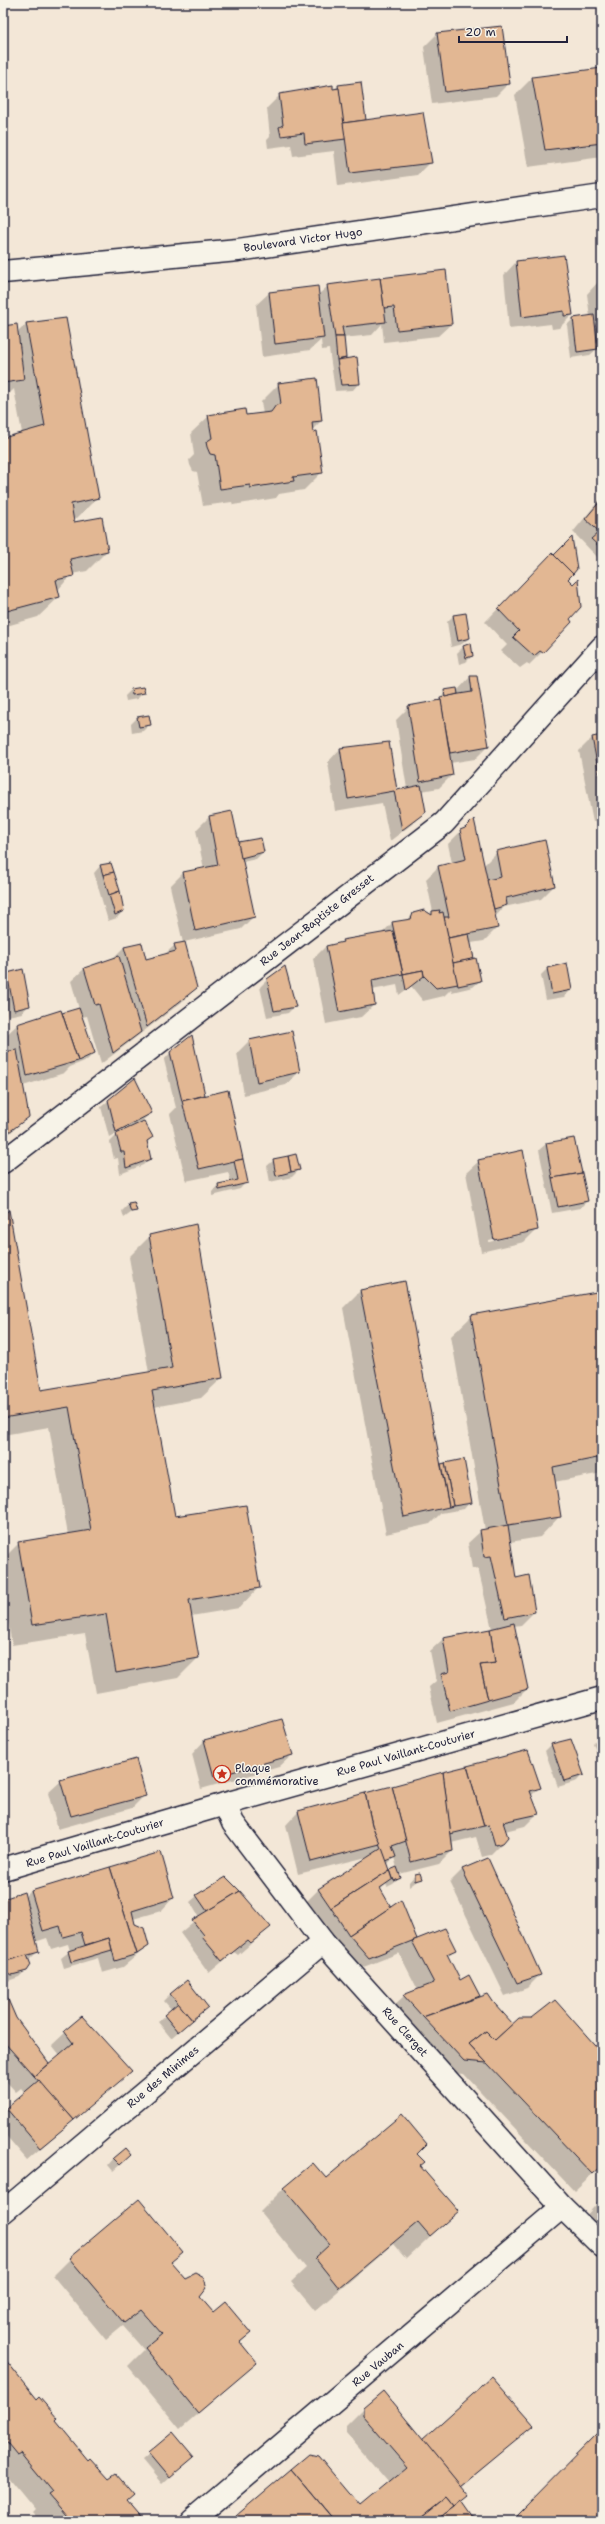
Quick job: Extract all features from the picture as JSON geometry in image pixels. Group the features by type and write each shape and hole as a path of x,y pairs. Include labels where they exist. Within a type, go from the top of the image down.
{"street":[{"name":"Boulevard Victor Hugo","path":"3,272 238,250 602,196"},
{"name":"Rue Jean-Baptiste Gresset","path":"3,1162 444,823 602,647"},
{"name":"Rue Paul Vaillant-Couturier","path":"3,1870 225,1804 602,1698"},
{"name":"Rue Clerget","path":"225,1804 233,1823 323,1942 562,2207 602,2246"},
{"name":"Rue des Minimes","path":"3,2212 323,1942"},
{"name":"Rue Vauban","path":"192,2521 562,2207"}],"building":[{"path":"502,26 510,84 445,92 437,33"},
{"path":"602,68 602,143 545,150 532,77"},
{"path":"361,82 366,120 343,123 338,85"},
{"path":"333,85 333,89 339,88 346,139 305,144 304,133 281,136 279,127 283,125 279,94"},
{"path":"423,112 432,163 350,173 343,123"},
{"path":"564,255 573,315 564,316 564,311 522,317 516,261"},
{"path":"446,270 452,324 397,330 394,307 384,308 380,278"},
{"path":"380,278 386,322 342,327 344,337 335,337 327,285"},
{"path":"599,280 602,280 602,301"},
{"path":"318,286 324,338 275,344 269,292"},
{"path":"594,315 598,349 577,352 573,318"},
{"path":"66,318 99,498 71,504 74,522 102,517 108,551 70,559 74,576 56,580 60,597 3,612 3,438 45,426 26,323"},
{"path":"17,324 24,380 3,383 3,326"},
{"path":"335,337 344,337 346,358 337,360"},
{"path":"357,357 360,384 341,385 337,360"},
{"path":"317,378 322,421 312,422 313,432 317,431 323,473 293,477 294,481 250,488 250,485 220,489 215,455 210,454 206,442 212,438 208,415 245,409 246,415 271,412 276,405 281,404 278,383"},
{"path":"602,499 602,534 585,519"},
{"path":"599,532 602,534 602,549 591,539"},
{"path":"572,537 577,569 573,574 554,555"},
{"path":"552,553 573,574 568,579 573,584 578,579 581,607 570,619 572,622 543,653 540,651 534,656 513,637 519,631 498,609"},
{"path":"466,613 470,638 458,641 453,615"},
{"path":"471,643 473,656 466,658 463,646"},
{"path":"470,676 477,676 489,746 450,753 440,697 472,692"},
{"path":"143,687 145,693 132,695 131,689"},
{"path":"457,688 458,694 445,697 444,690"},
{"path":"441,700 453,775 420,782 408,706"},
{"path":"149,715 151,725 139,727 137,717"},
{"path":"602,735 602,791 592,737"},
{"path":"389,742 397,790 421,785 426,812 402,830 394,791 348,799 340,748"},
{"path":"232,811 255,917 195,931 183,872 218,865 209,816"},
{"path":"474,819 498,928 448,938 444,917 449,917 438,866 466,859 460,830 465,828"},
{"path":"261,838 264,852 241,858 238,842"},
{"path":"545,840 555,886 506,898 507,905 494,909 487,880 501,877 496,851"},
{"path":"111,863 114,872 103,875 100,865"},
{"path":"114,872 120,891 109,895 103,875"},
{"path":"120,891 124,911 115,915 109,895"},
{"path":"424,910 432,915 432,911 440,910 439,913 443,912 458,984 436,988 424,976 423,970 403,974 392,922 411,919 413,913"},
{"path":"393,931 403,974 372,980 375,1005 339,1012 326,946 343,942 342,940"},
{"path":"469,934 474,959 453,963 448,938"},
{"path":"185,942 197,988 147,1027 124,947 142,943 146,959 176,951 174,944"},
{"path":"119,956 141,1032 113,1053 99,1004 95,1005 84,968"},
{"path":"476,958 481,981 458,986 453,963"},
{"path":"567,963 572,990 552,994 547,968"},
{"path":"285,966 296,1007 274,1011 267,979"},
{"path":"23,969 30,1006 14,1010 7,973"},
{"path":"423,970 424,976 406,990 403,974"},
{"path":"79,1008 95,1053 78,1061 62,1013"},
{"path":"61,1010 78,1061 27,1076 17,1024"},
{"path":"292,1031 300,1072 257,1082 249,1040"},
{"path":"192,1035 205,1095 182,1101 170,1052"},
{"path":"17,1050 29,1117 9,1132 3,1097 3,1052"},
{"path":"135,1078 152,1113 116,1132 108,1100"},
{"path":"228,1090 243,1159 199,1169 182,1101"},
{"path":"144,1121 153,1137 147,1141 151,1159 126,1168 124,1152 121,1152 116,1134"},
{"path":"574,1138 582,1173 552,1178 546,1143"},
{"path":"523,1150 538,1230 494,1240 478,1160"},
{"path":"296,1154 300,1170 291,1172 288,1156"},
{"path":"288,1156 291,1172 276,1176 273,1159"},
{"path":"243,1159 248,1183 219,1190 218,1184 238,1180 234,1161"},
{"path":"582,1173 588,1201 558,1207 552,1178"},
{"path":"134,1202 137,1211 131,1212 128,1203"},
{"path":"9,1210 41,1390 172,1368 149,1235 196,1224 223,1378 152,1391 175,1516 246,1505 260,1588 189,1600 199,1658 116,1673 106,1614 32,1625 18,1542 91,1530 69,1407 3,1418 3,1215"},
{"path":"405,1281 449,1507 404,1517 360,1290"},
{"path":"602,1291 602,1457 553,1467 561,1517 508,1525 471,1315"},
{"path":"464,1459 472,1503 453,1506 445,1463"},
{"path":"445,1463 453,1506 449,1507 441,1464"},
{"path":"508,1525 516,1578 529,1575 535,1612 505,1618 491,1556 484,1557 480,1530"},
{"path":"514,1623 528,1689 488,1700 480,1665 495,1663 490,1629"},
{"path":"490,1629 495,1663 480,1665 488,1700 450,1711 441,1674 449,1672 443,1638"},
{"path":"282,1719 293,1755 214,1777 204,1740"},
{"path":"571,1739 584,1775 564,1781 551,1744"},
{"path":"528,1750 541,1788 530,1791 539,1814 503,1822 508,1837 503,1843 495,1845 489,1825 484,1826 467,1766"},
{"path":"136,1759 146,1796 71,1816 60,1780"},
{"path":"467,1766 484,1826 450,1834 443,1772"},
{"path":"443,1772 453,1851 411,1862 392,1786"},
{"path":"392,1786 406,1841 392,1846 396,1857 386,1861 372,1825 365,1793"},
{"path":"365,1793 372,1825 380,1844 311,1862 298,1811"},
{"path":"382,1848 390,1870 331,1908 318,1889"},
{"path":"161,1852 174,1898 132,1911 135,1924 144,1928 149,1946 137,1954 110,1867"},
{"path":"488,1858 541,1975 517,1983 462,1869"},
{"path":"110,1867 137,1954 115,1961 109,1938 85,1945 81,1932 63,1937 60,1926 43,1931 31,1891"},
{"path":"397,1867 401,1878 394,1881 390,1870"},
{"path":"390,1870 393,1879 380,1888 391,1907 349,1935 331,1908"},
{"path":"420,1873 422,1879 415,1881 415,1874"},
{"path":"226,1877 240,1891 207,1911 196,1895"},
{"path":"240,1891 271,1927 251,1943 248,1940 222,1961 202,1937 204,1935 192,1920"},
{"path":"24,1892 39,1952 3,1962 3,1899"},
{"path":"401,1900 417,1939 369,1958 349,1935"},
{"path":"445,1928 456,1950 447,1954 460,1980 469,1975 480,1996 423,2017 403,1995 434,1983 412,1941"},
{"path":"109,1938 112,1950 71,1962 68,1951"},
{"path":"27,1955 31,1965 27,1971 12,1975 5,1972 3,1962"},
{"path":"187,1980 208,2007 192,2020 170,1994"},
{"path":"3,1988 16,2018 49,2063 34,2076 3,2041"},
{"path":"488,1994 513,2024 495,2040 486,2031 469,2044 487,2063 464,2061 423,2017"},
{"path":"555,2000 602,2053 602,2086 598,2090 602,2091 602,2165 592,2174 469,2044 486,2031 495,2040 519,2018 532,2018"},
{"path":"178,2003 192,2020 178,2032 164,2015"},
{"path":"82,2016 132,2071 74,2120 34,2076 73,2043 64,2031"},
{"path":"39,2080 74,2120 40,2148 6,2108"},
{"path":"402,2114 427,2144 417,2154 425,2162 420,2166 459,2211 430,2236 418,2222 339,2288 315,2258 330,2244 283,2188 313,2163 326,2178"},
{"path":"125,2148 131,2155 120,2165 113,2158"},
{"path":"602,2197 602,2209 597,2203"},
{"path":"139,2199 183,2252 171,2262 185,2278 195,2273 204,2278 207,2288 200,2297 213,2312 225,2302 251,2333 240,2342 257,2363 198,2413 145,2348 162,2334 141,2310 124,2323 69,2258"},
{"path":"3,2353 7,2357 5,2359 37,2399 39,2397 58,2419 56,2421 88,2460 90,2458 109,2479 116,2474 134,2495 127,2501 144,2521 72,2521 49,2494 52,2492 20,2453 17,2455 3,2438"},
{"path":"492,2377 534,2425 460,2486 422,2440"},
{"path":"383,2391 469,2496 455,2507 447,2497 417,2521 335,2521 291,2469 309,2454 318,2456 360,2506 407,2467 363,2416 363,2408"},
{"path":"600,2431 602,2433 602,2521 523,2521 517,2515"},
{"path":"173,2432 194,2457 169,2478 148,2453"},
{"path":"291,2469 333,2519 330,2521 241,2521 237,2515"},
{"path":"447,2497 455,2507 436,2521 417,2521"},
{"path":"462,2501 476,2521 436,2521 455,2507"}],"place":[{"name":"Plaque commémorative","path":"222,1774"}]}
